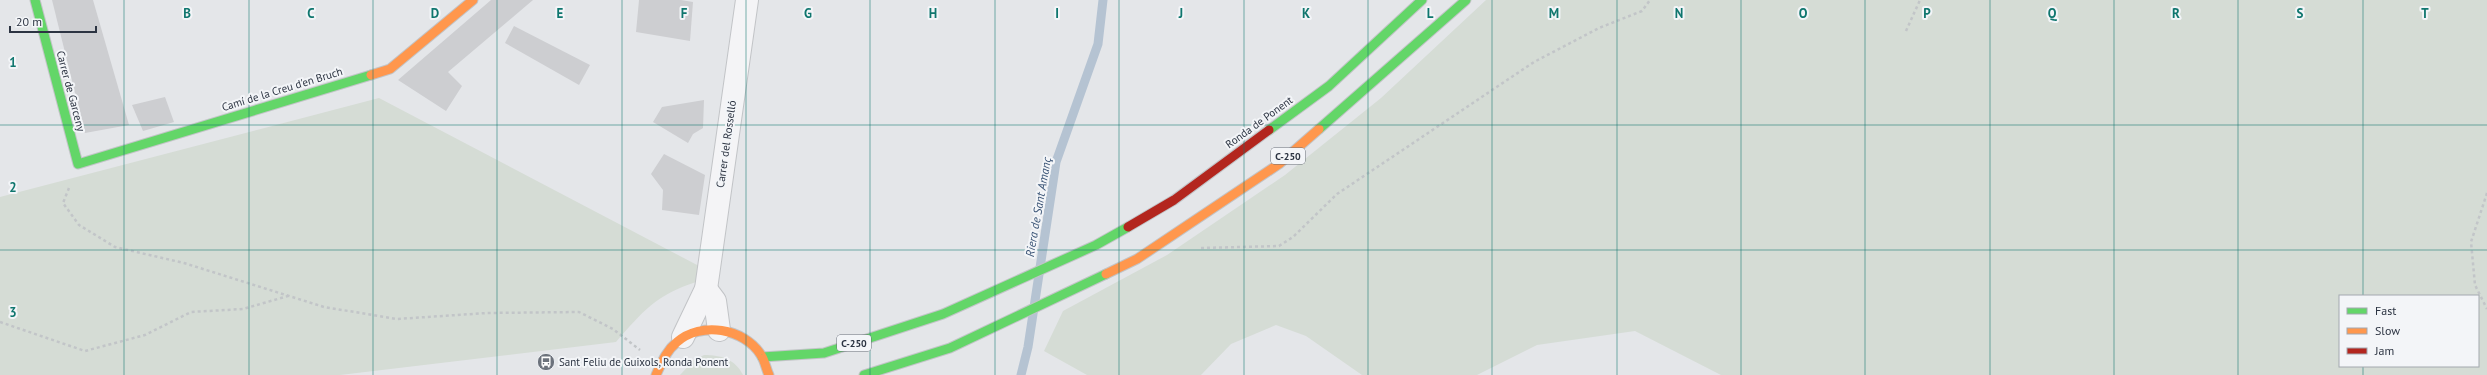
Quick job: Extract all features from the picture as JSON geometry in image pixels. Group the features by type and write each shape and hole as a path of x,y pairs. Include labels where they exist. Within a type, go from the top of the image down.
{"main road":[{"name":"Carrer de Garceny","path":"35,0 78,164"},
{"name":"Camí de la Creu d'en Bruch","path":"78,164 390,69 473,0"},
{"name":"Ronda de Ponent","path":"762,358 824,353 943,314 1096,245 1174,200 1329,86 1422,0"},
{"name":"C-250","path":"864,375 950,348 1136,259 1184,229 1279,164 1466,0"},
{"path":"656,375 659,365 669,349 683,337 700,330 719,330 743,338 762,358 769,375"}],"street":[{"name":"Carrer del Rosselló","path":"683,337 706,289 747,0"},
{"path":"706,289 715,301 719,330"}],"path":[{"path":"1184,229 1195,248 1280,246 1293,237 1337,194 1534,62 1599,28 1642,11 1650,0"},
{"path":"1906,31 1920,0"},
{"path":"78,164 63,203 79,225 115,247 184,263 324,307 397,319 487,313 579,312 613,329 659,365"},
{"path":"2487,193 2472,242 2475,285 2487,310"},
{"path":"0,322 85,351 145,335 191,312 243,309 288,296"}],"shaded area":[{"path":"1486,0 2487,0 2487,375 1721,375 1635,331 1537,345 1477,375 1362,375 1306,336 1276,325 1231,344 1201,375 1087,375 1044,351 1063,311 1167,255 1285,175 1381,98"},
{"path":"379,98 699,266 696,282 670,292 651,305 634,321 616,342 340,375 0,375 0,197"},
{"path":"704,355 727,359 736,365 743,375 680,375 694,360"}],"building":[{"path":"52,0 93,0 129,125 85,133"},
{"path":"491,0 533,0 448,72 462,86 446,111 398,80"},
{"path":"639,0 681,0 693,2 690,41 636,32"},
{"path":"514,26 590,65 579,85 505,43"},
{"path":"165,97 174,122 143,131 132,105"},
{"path":"704,100 703,128 693,134 688,143 653,122 662,107"},
{"path":"664,154 705,175 699,215 662,210 663,190 651,174"}],"waterway":[{"name":"Riera de Sant Amanç","path":"1021,375 1028,347 1056,162 1098,44 1103,0"}],"traffic: fast":[{"path":"35,0 78,164 371,75"},
{"path":"1269,130 1329,86 1422,0"},
{"path":"1319,129 1466,0"},
{"path":"762,357 824,353 943,314 1096,245 1128,227"},
{"path":"864,375 950,348 1106,274"}],"traffic: slow":[{"path":"371,75 390,69 473,0"},
{"path":"1106,274 1137,259 1279,164 1319,129"},
{"path":"656,375 662,361 673,345 687,335 698,331 710,330 722,330 733,333 744,339 761,355 769,375"}],"traffic: jam":[{"path":"1128,227 1174,200 1269,130"}],"place":[{"name":"Sant Feliu de Guixols, Ronda Ponent","path":"546,362"}]}
